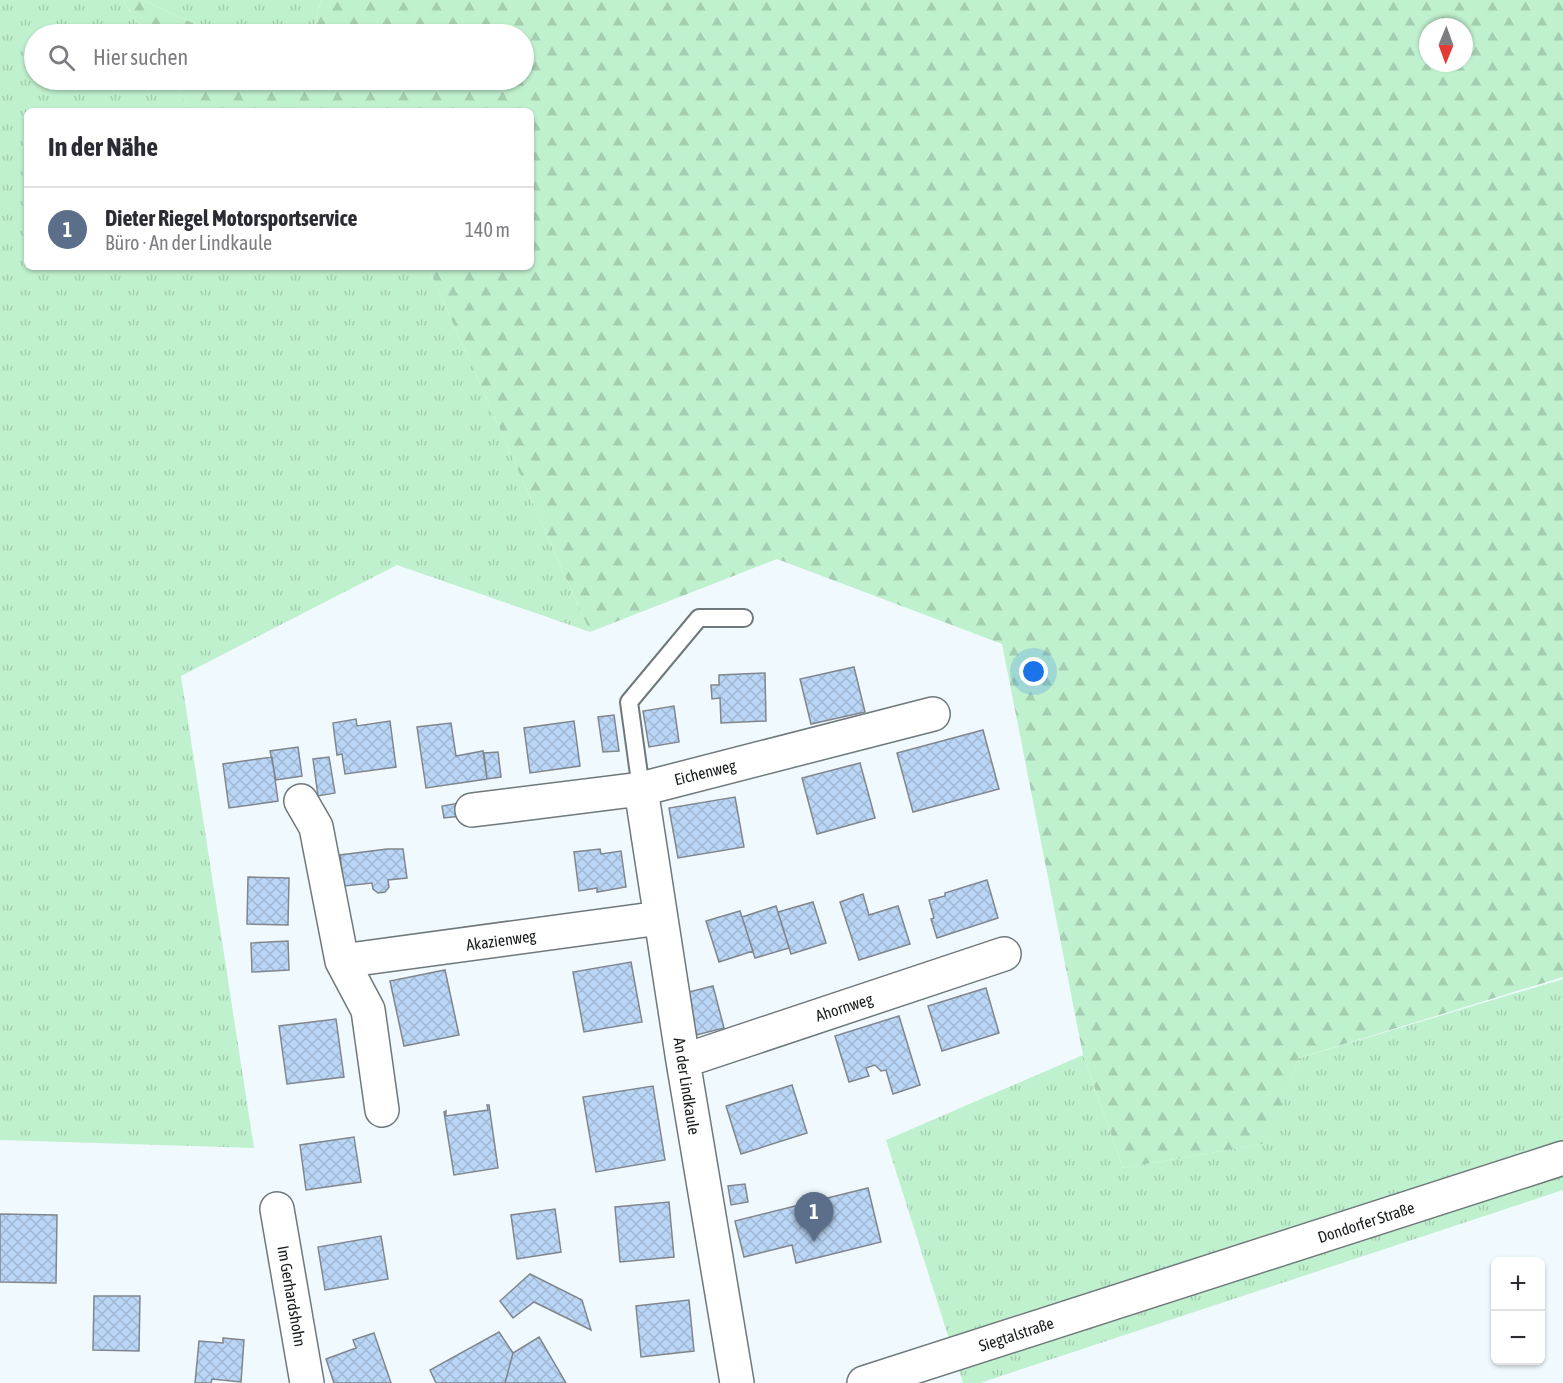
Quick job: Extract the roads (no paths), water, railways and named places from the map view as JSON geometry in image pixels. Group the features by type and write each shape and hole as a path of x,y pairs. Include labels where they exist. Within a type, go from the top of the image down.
{"street":[{"name":"Eichenweg","path":"472,810 640,789 933,714"},
{"name":"An der Lindkaule","path":"640,789 683,1061 738,1383"},
{"path":"301,801 316,827 342,961 368,1010 382,1110"},
{"name":"Akazienweg","path":"342,961 660,918"},
{"name":"Ahornweg","path":"683,1061 1004,954"},
{"name":"Dondorfer Straße","path":"1168,1285 1563,1158"},
{"name":"Im Gerhardshohn","path":"277,1209 308,1383"},
{"name":"Siegtalstraße","path":"864,1383 1168,1285"}],"lane":[{"path":"640,789 628,702 699,618 744,618"}],"place":[{"name":"Dieter Riegel Motorsportservice","path":"814,1242"}]}
